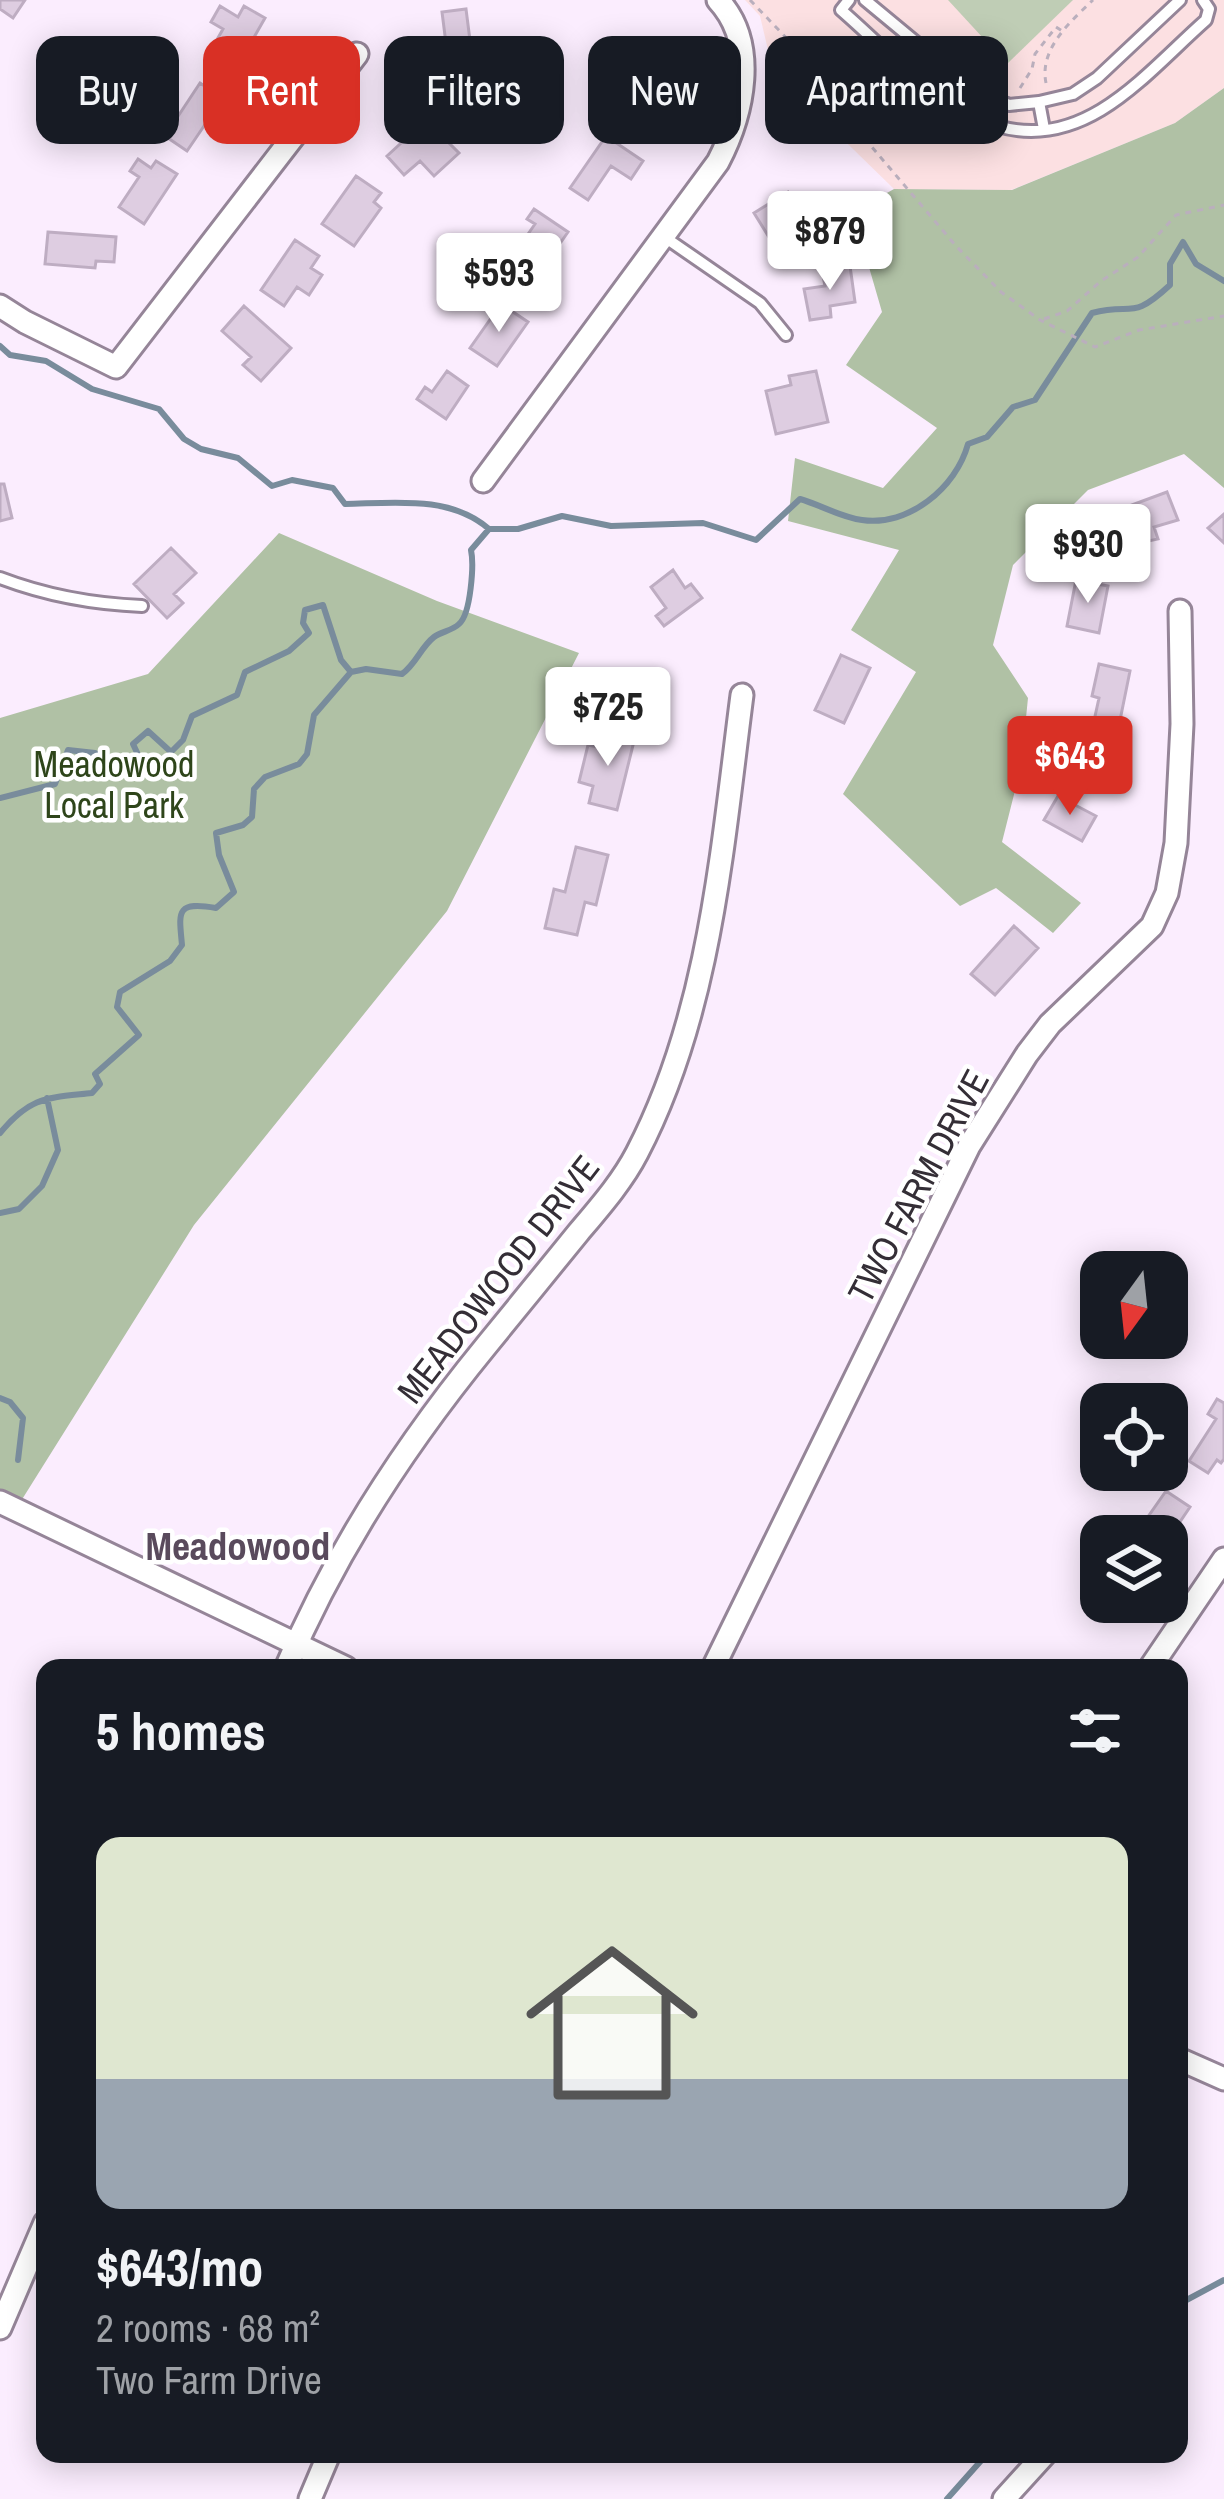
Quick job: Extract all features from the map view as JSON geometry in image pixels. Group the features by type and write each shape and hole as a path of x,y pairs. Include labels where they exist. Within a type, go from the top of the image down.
{"street":[{"path":"483,481 718,162 738,113 742,66 739,36 728,4"},
{"path":"0,306 116,367 288,144"},
{"name":"TWO FARM DRIVE","path":"717,1659 969,1146 1050,1024 1152,926 1167,893 1176,842 1183,724 1180,611"},
{"name":"MEADOWOOD DRIVE","path":"290,1659 342,1551 388,1474 637,1155 668,1082 694,1000 718,881 742,695"},
{"path":"0,1502 327,1659"},
{"path":"1156,1659 1224,1559"},
{"path":"1188,2063 1224,2079"},
{"path":"0,2328 36,2244"},
{"path":"310,2499 325,2463"},
{"path":"1004,2499 1037,2463"}],"lane":[{"path":"865,0 970,87 1009,105 1073,94 1097,78 1180,0"},
{"path":"847,1 841,10 955,110 1003,129 1044,130 1069,126 1122,95 1206,20 1209,9 1203,0"},
{"path":"1044,130 1045,101"},
{"path":"663,236 760,303 786,335"},
{"path":"0,578 39,593 98,605 142,606"}],"path":[{"path":"750,0 795,47 826,93 956,246 1001,292 1043,322 1095,347 1139,330 1224,316"},
{"path":"1045,101 1044,61 1093,0"},
{"path":"1014,89 1022,88 1035,54 1056,27 1064,32"},
{"path":"1043,322 1138,257 1176,215 1224,205"},
{"path":"1093,356 1095,347"}],"shaded area":[{"path":"745,0 1224,0 1224,88 1175,123 1011,190 894,189 848,144 1008,144 1008,36 765,37 760,16"}],"green space":[{"path":"948,0 1073,0 1008,63 1008,36 981,36"},
{"path":"1224,88 1224,488 1184,454 1088,490 1013,565 993,645 1028,698 1021,767 1002,842 1081,903 1053,933 996,888 960,906 843,794 916,672 851,630 899,550 788,521 795,458 883,488 937,428 846,365 882,312 853,212 894,189 1012,190 1175,123"},
{"name":"Meadowood Local Park","path":"279,533 437,601 579,653 447,911 194,1225 16,1509 0,1502 0,718 148,674"}],"building":[{"path":"0,0 25,0 13,18 0,9"},
{"path":"220,6 238,17 244,6 265,18 255,36 219,36 223,29 211,22"},
{"path":"466,9 469,36 445,36 442,12"},
{"path":"203,85 203,127 187,151 177,144 179,115"},
{"path":"400,144 450,144 459,153 434,176 420,161 404,175 387,156"},
{"path":"600,144 618,144 643,161 631,179 611,166 588,200 570,188"},
{"path":"138,159 151,168 156,161 177,174 144,224 119,207 139,177 130,171"},
{"path":"356,176 381,193 374,202 381,208 354,246 322,224"},
{"path":"788,192 795,203 805,197 812,208 800,216 815,240 783,260 754,213"},
{"path":"534,209 568,232 545,265 519,247 535,224 527,219"},
{"path":"48,232 116,237 114,262 96,261 95,268 45,264"},
{"path":"295,240 319,256 311,268 322,275 309,295 297,287 284,306 261,290"},
{"path":"850,266 855,302 830,306 831,317 810,320 804,289 825,286 822,271"},
{"path":"501,304 528,322 497,366 470,348"},
{"path":"244,306 291,348 261,381 243,365 251,357 222,331"},
{"path":"447,371 468,386 446,419 417,399 425,387 432,392"},
{"path":"816,371 828,422 776,434 766,391 791,385 789,376"},
{"path":"0,484 4,484 12,518 0,521"},
{"path":"1167,492 1178,520 1154,527 1158,539 1130,545 1121,509"},
{"path":"1224,514 1224,543 1208,528"},
{"path":"171,548 196,573 174,594 183,603 167,618 134,584"},
{"path":"673,570 685,588 691,584 702,598 664,626 656,616 666,608 651,587"},
{"path":"1076,580 1108,586 1099,633 1067,626"},
{"path":"841,655 870,668 844,723 815,710"},
{"path":"1099,664 1130,671 1117,735 1092,730"},
{"path":"607,730 635,737 617,810 589,803 593,786 579,782 588,745 603,748"},
{"path":"1058,796 1096,816 1082,841 1044,820"},
{"path":"576,847 608,855 596,905 585,902 577,935 545,928 554,889 565,892"},
{"path":"1014,926 1038,948 995,995 971,974"},
{"path":"1217,1399 1224,1403 1224,1459 1217,1460 1208,1473 1189,1461 1216,1419 1208,1414"},
{"path":"1166,1491 1190,1507 1185,1515 1149,1515"}],"waterway":[{"path":"0,1133 31,1105 92,1093 100,1084 95,1074 139,1035 117,1007 120,992 170,961 182,945 181,917 186,908 216,908 234,892 216,833 243,825 252,817 254,789 265,777 299,764 307,754 314,715 351,672 402,674 434,637 459,624 469,600 471,550 489,529 518,529 562,516 611,526 703,523 756,540 800,499 854,518 896,517 913,511 941,489 968,444 987,437 1013,407 1035,400 1092,313 1139,307 1170,285 1170,264 1183,242 1196,264 1224,281"},
{"path":"0,346 10,355 46,361 92,389 159,409 184,439 201,449 238,458 272,486 292,480 333,488 345,504 439,506 474,518 489,529"},
{"path":"0,798 55,784 68,750 95,753 129,770 141,761 133,744 148,731 171,752 183,740 192,716 237,695 245,672 289,651 309,633 303,623 305,610 323,605 341,660 351,672"},
{"path":"0,1213 19,1209 42,1186 58,1150 47,1098"},
{"path":"0,1398 23,1418 18,1460"},
{"path":"1188,2299 1224,2280"},
{"path":"947,2499 979,2463"}],"district":[{"name":"Meadowood","path":"238,1546"}]}
